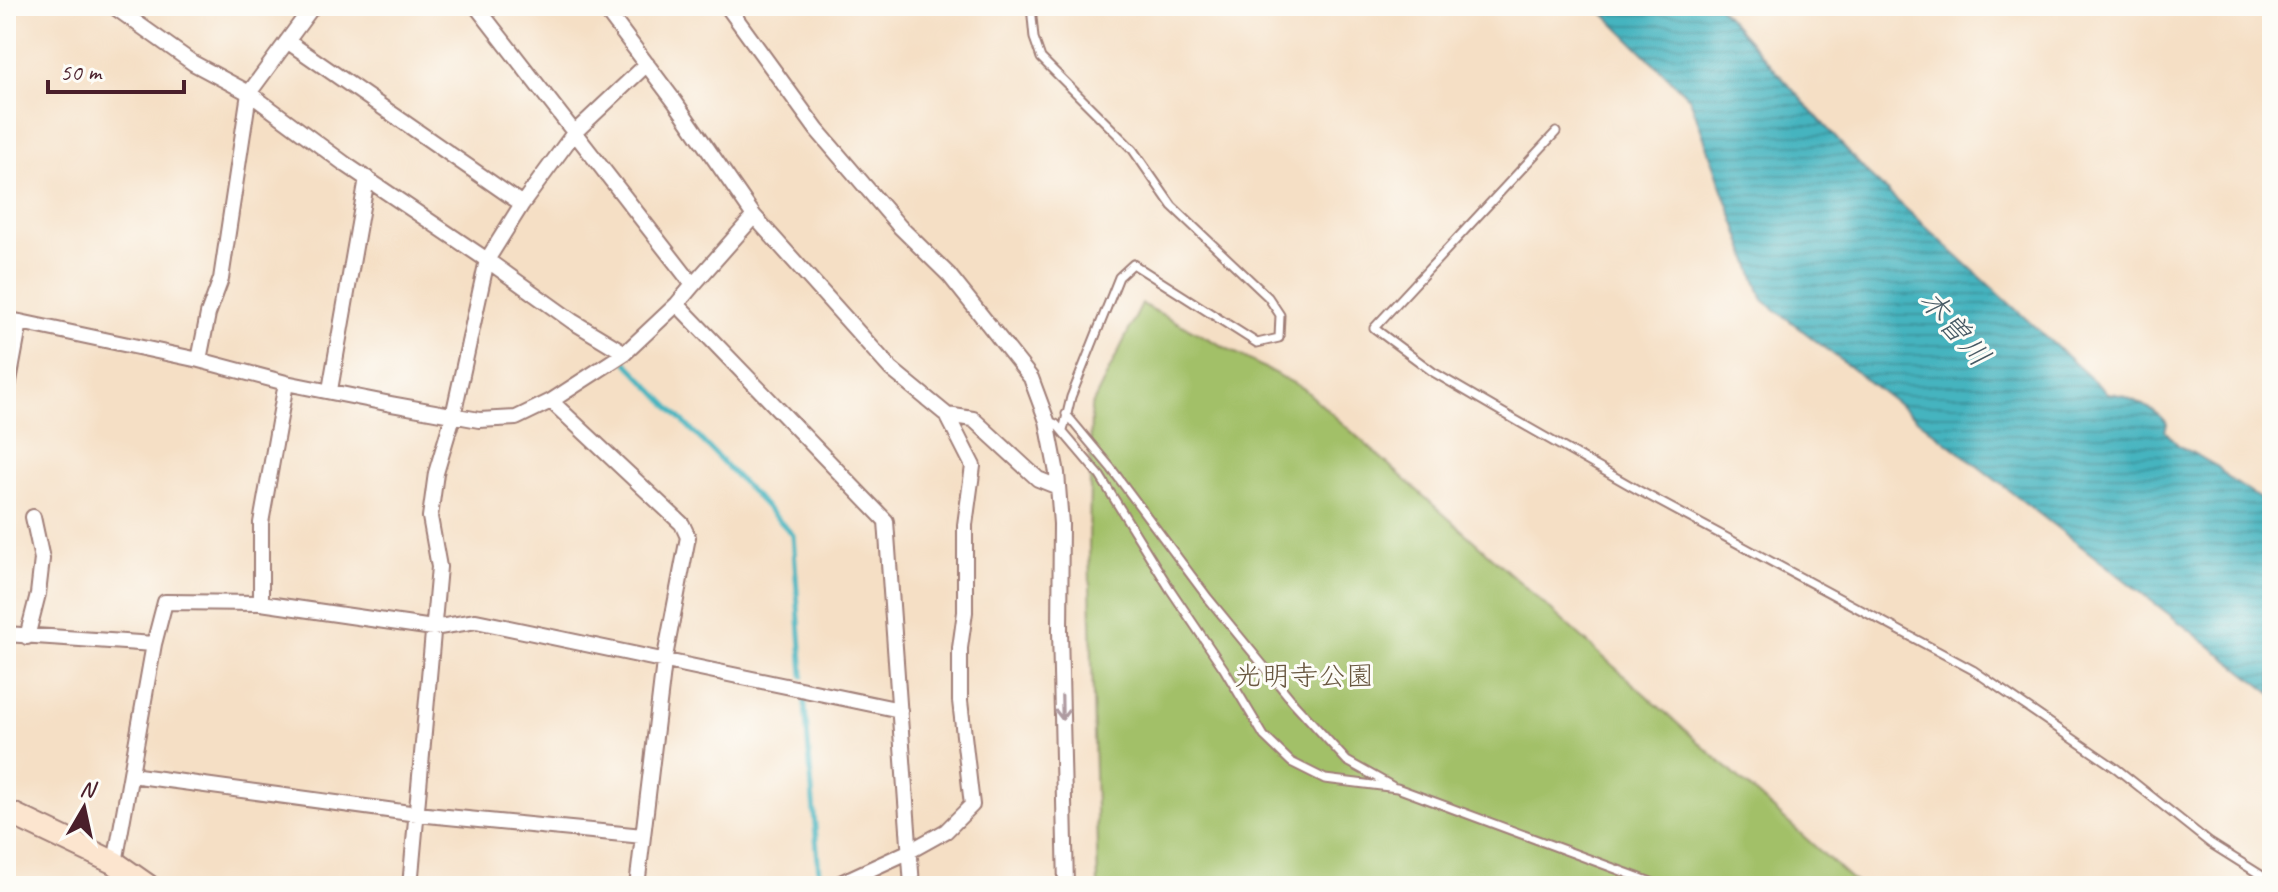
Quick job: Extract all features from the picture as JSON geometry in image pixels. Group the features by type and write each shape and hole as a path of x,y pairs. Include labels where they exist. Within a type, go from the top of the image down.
{"main road":[{"path":"6,811 115,863 148,886"}],"street":[{"path":"6,19 10,6"},
{"path":"113,6 193,63 249,93 572,321 625,353"},
{"path":"199,360 208,314 221,279 249,93 313,6"},
{"path":"476,6 693,285"},
{"path":"603,6 754,216 891,369 947,415 973,466 965,525 965,612 960,648 960,701 972,805 946,831 834,886"},
{"path":"727,6 817,130 900,227 949,275 1031,378 1047,421 1058,487 1066,886"},
{"path":"287,41 522,204"},
{"path":"410,886 439,567 430,517 436,473 453,416 487,260 522,204 574,133 647,64"},
{"path":"330,390 367,178"},
{"path":"6,397 13,320 199,360 286,383 453,416 479,420 516,418 551,401 625,353 677,304 754,216"},
{"path":"677,304 886,521 912,886"},
{"path":"261,603 261,523 286,383"},
{"path":"551,401 682,524 688,537 664,662 637,886"},
{"path":"947,415 973,419 1038,479 1058,487"},
{"path":"27,637 38,594 42,559 33,517"},
{"path":"115,863 154,644 165,602 261,603 433,628 476,621 900,710"},
{"path":"6,634 154,644"},
{"path":"131,775 417,814 643,836"}],"lane":[{"path":"1031,6 1034,38 1041,58 1133,150 1172,206 1268,297 1280,315 1279,338 1257,343 1133,264 1119,277 1071,397 1063,431"},
{"path":"1556,132 1374,328 1433,372 1638,490 1973,670 2117,769 2210,843 2272,882"},
{"path":"1066,414 1111,468 1208,598 1294,703 1347,761 1397,788 1662,886"},
{"path":"1047,421 1063,431 1100,476 1264,736 1291,762 1325,779 1397,788"}],"green space":[{"name":"光明寺公園","path":"1142,304 1303,388 1859,886 1098,886 1089,547 1091,407"}],"water":[{"name":"木曽川","path":"1596,6 1718,6 1868,174 2107,393 2149,408 2167,424 2165,431 2178,445 2218,467 2227,477 2272,507 2272,694 1763,300 1690,99"}],"waterway":[{"path":"627,363 793,535 803,676"},
{"path":"804,694 819,873"}]}
